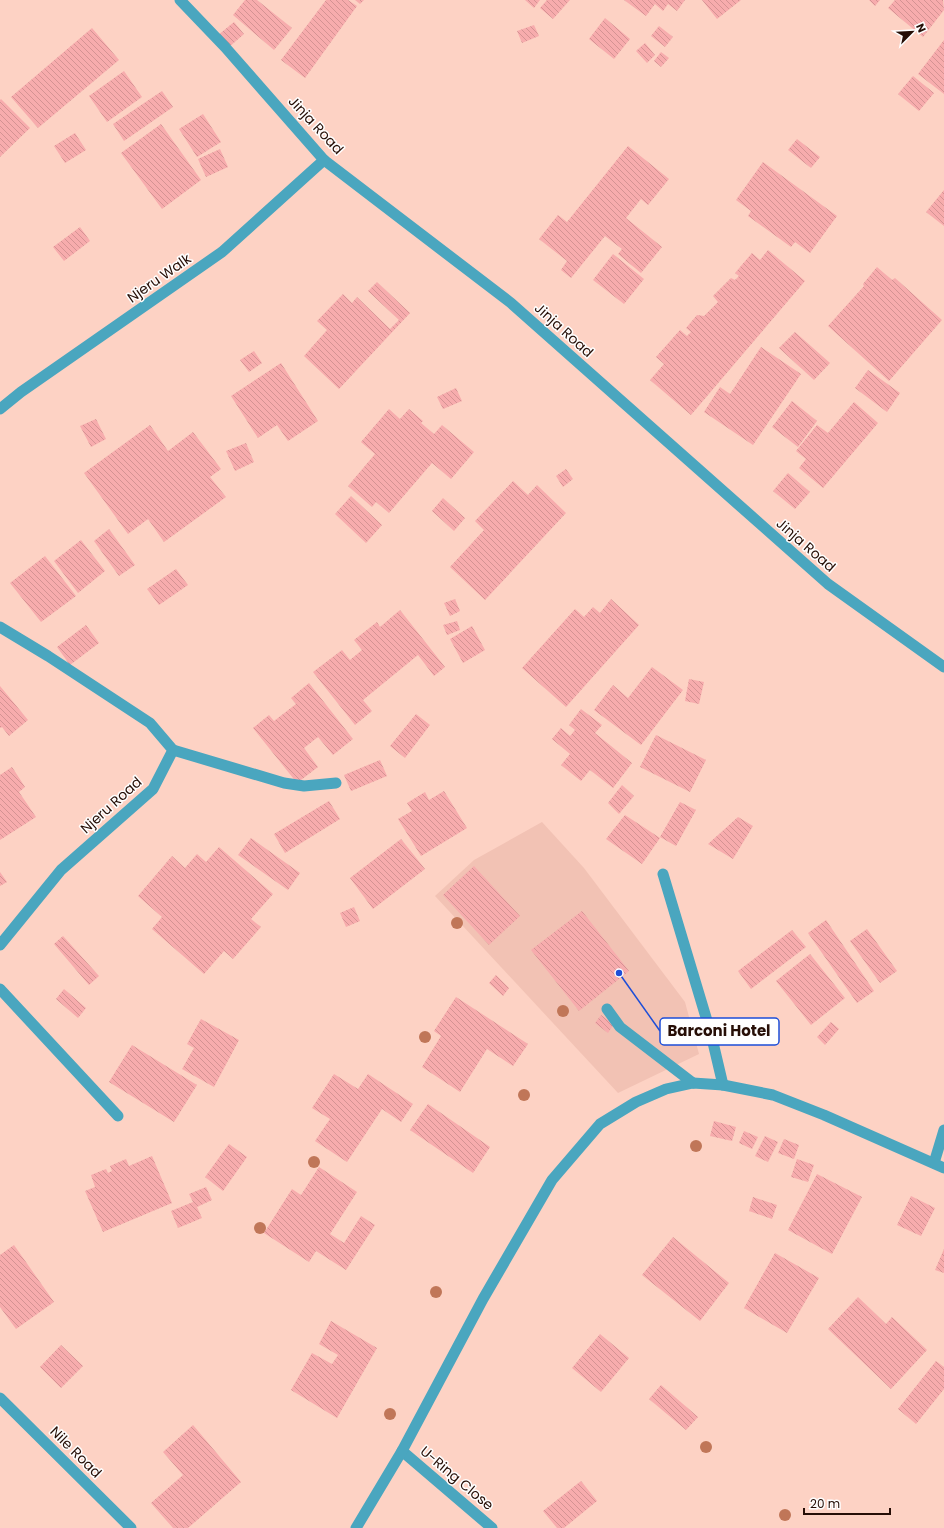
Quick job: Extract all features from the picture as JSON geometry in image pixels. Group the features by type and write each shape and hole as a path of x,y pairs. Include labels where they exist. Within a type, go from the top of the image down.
{"street":[{"name":"Jinja Road","path":"180,0 225,47 324,160 511,303 828,584 944,666"},
{"name":"Njeru Walk","path":"0,409 21,392 222,252 324,160"},
{"path":"0,627 48,656 150,723 173,750 284,783 304,786 336,783"},
{"name":"Njeru Road","path":"0,945 61,870 153,789 173,750"},
{"path":"663,874 711,1034 723,1085"},
{"path":"0,989 118,1116"},
{"path":"607,1010 620,1027 693,1083"},
{"path":"356,1528 402,1451 484,1299 552,1180 600,1124 636,1102 666,1089 693,1083 723,1085 774,1095 824,1114 939,1165 944,1130"},
{"name":"Nile Road","path":"0,1398 131,1528"},
{"name":"U-Ring Close","path":"402,1451 492,1528"}],"shaded area":[{"path":"542,822 584,868 685,1002 699,1054 618,1093 435,896 474,860"}],"building":[{"path":"245,0 257,0 292,28 274,50 233,15"},
{"path":"326,0 348,0 357,6 305,78 281,60"},
{"path":"355,0 364,0 360,4"},
{"path":"525,0 540,0 534,8"},
{"path":"547,0 570,0 553,19 540,8"},
{"path":"624,0 685,0 677,11 668,4 663,11 655,4 646,16"},
{"path":"702,0 741,0 717,19"},
{"path":"869,0 880,0 875,6"},
{"path":"895,0 943,0 944,10 923,37 888,8"},
{"path":"605,18 630,39 614,59 589,39"},
{"path":"234,22 244,34 228,48 217,36"},
{"path":"534,25 539,36 522,43 517,31"},
{"path":"659,26 673,37 665,47 651,36"},
{"path":"92,28 119,60 38,128 11,97"},
{"path":"944,40 944,94 918,74"},
{"path":"645,43 655,55 647,63 636,51"},
{"path":"661,52 669,58 661,67 654,61"},
{"path":"124,71 142,97 107,122 89,96"},
{"path":"913,76 934,93 919,111 898,94"},
{"path":"162,91 173,107 124,141 113,124"},
{"path":"1,99 30,128 0,157 0,100"},
{"path":"203,114 221,142 197,157 179,129"},
{"path":"161,124 201,180 162,209 121,153"},
{"path":"75,133 86,150 65,163 54,146"},
{"path":"797,139 820,157 811,168 788,150"},
{"path":"628,146 669,179 648,205 641,199 626,218 662,247 641,273 618,254 622,249 605,236 571,278 561,270 567,261 539,239 558,215 567,222"},
{"path":"220,149 228,167 206,177 198,159"},
{"path":"763,162 837,216 810,253 795,242 791,247 748,216 751,211 736,200"},
{"path":"944,190 944,226 926,212"},
{"path":"80,227 90,241 64,261 53,247"},
{"path":"768,250 805,281 691,415 650,380 664,364 656,357 680,330 687,336 691,332 686,328 697,315 704,316 718,302 713,296 731,278 735,280 739,276 735,273 752,253 760,260"},
{"path":"613,254 644,279 624,304 593,280"},
{"path":"877,267 892,280 895,278 942,320 889,381 828,326 864,286 863,284"},
{"path":"377,282 410,313 339,389 304,356 327,330 317,321 343,294 352,303 357,297 390,329 399,320 368,291"},
{"path":"795,332 830,363 814,380 779,348"},
{"path":"761,347 801,374 753,445 704,412 720,387 730,394"},
{"path":"254,351 262,363 249,372 240,360"},
{"path":"281,363 318,421 288,441 277,425 258,438 231,396"},
{"path":"868,370 900,393 887,412 855,388"},
{"path":"456,388 462,401 443,409 437,397"},
{"path":"792,401 817,421 798,447 772,427"},
{"path":"854,402 878,423 823,488 799,468 806,459 796,451 817,425 828,433"},
{"path":"389,409 400,419 409,409 423,421 421,423 434,434 442,425 474,452 451,479 432,463 389,513 376,502 372,507 348,486 375,454 361,442"},
{"path":"96,419 106,439 91,447 80,426"},
{"path":"150,425 168,451 193,432 221,469 210,477 226,497 164,542 148,519 128,534 84,473"},
{"path":"246,443 254,462 235,471 226,451"},
{"path":"566,469 573,479 563,487 556,476"},
{"path":"788,473 810,492 795,509 773,491"},
{"path":"513,481 528,495 537,485 566,513 485,600 450,567 484,530 475,521"},
{"path":"351,496 382,525 366,543 335,514"},
{"path":"443,498 465,518 454,531 432,511"},
{"path":"109,529 135,565 119,576 94,541"},
{"path":"81,540 105,571 78,593 54,561"},
{"path":"45,556 76,596 41,622 10,583"},
{"path":"176,569 188,585 159,605 147,589"},
{"path":"455,599 460,611 450,616 444,603"},
{"path":"611,599 639,625 566,707 522,668 575,609 584,617 593,607 600,613"},
{"path":"400,610 445,667 434,676 418,655 363,700 372,711 355,725 313,672 342,650 350,660 362,650 354,640 377,622 380,627"},
{"path":"457,621 460,630 447,635 443,625"},
{"path":"86,625 99,643 70,665 57,647"},
{"path":"472,626 485,650 463,663 450,639"},
{"path":"652,667 683,690 641,745 594,710 613,685 628,698"},
{"path":"689,679 704,682 699,704 685,701"},
{"path":"309,683 353,739 333,755 318,737 304,748 318,767 297,783 253,728 269,715 274,721 296,704 291,698"},
{"path":"0,686 28,720 9,736 2,727 0,728"},
{"path":"581,709 602,725 595,733 632,763 613,788 590,770 581,781 561,765 570,754 552,739 561,728 570,736 575,730 569,725"},
{"path":"416,714 430,725 405,758 390,746"},
{"path":"656,735 706,760 690,792 640,767"},
{"path":"380,760 387,776 351,791 344,775"},
{"path":"12,767 25,787 19,792 36,817 0,840 0,775"},
{"path":"622,785 634,796 619,814 608,803"},
{"path":"444,791 467,828 421,856 398,819 412,811 407,803 425,792 429,800"},
{"path":"329,801 340,819 285,853 274,834"},
{"path":"680,802 696,810 676,846 660,837"},
{"path":"625,815 660,838 642,864 606,839"},
{"path":"738,817 753,826 733,859 708,844"},
{"path":"251,838 300,873 288,890 238,855"},
{"path":"401,839 425,869 373,909 350,878"},
{"path":"219,847 273,894 251,919 261,927 233,959 224,951 204,974 152,929 162,917 138,896 172,856 185,868 197,854 206,862"},
{"path":"474,866 520,916 489,945 443,895"},
{"path":"0,872 7,882 0,886"},
{"path":"354,907 360,921 346,927 340,913"},
{"path":"582,911 629,971 579,1011 531,950"},
{"path":"826,920 874,991 857,1003 808,933"},
{"path":"867,929 897,971 880,983 850,941"},
{"path":"792,930 806,947 751,989 738,971"},
{"path":"63,936 99,976 89,985 54,944"},
{"path":"810,954 845,998 811,1025 776,981"},
{"path":"496,975 509,988 503,996 489,983"},
{"path":"64,989 86,1008 78,1018 56,999"},
{"path":"456,997 528,1044 513,1066 487,1049 460,1092 422,1067 441,1036 434,1031"},
{"path":"601,1015 614,1024 608,1033 595,1023"},
{"path":"201,1019 239,1040 214,1087 182,1069 194,1048 187,1044"},
{"path":"831,1022 839,1029 825,1045 817,1037"},
{"path":"132,1045 197,1085 174,1122 109,1082"},
{"path":"334,1074 358,1089 368,1074 413,1104 401,1122 382,1109 347,1162 315,1141 330,1119 312,1108"},
{"path":"428,1104 490,1147 473,1173 410,1130"},
{"path":"714,1121 736,1127 732,1141 710,1136"},
{"path":"744,1131 758,1137 752,1149 739,1143"},
{"path":"765,1136 778,1142 768,1162 755,1156"},
{"path":"784,1139 799,1145 794,1159 778,1153"},
{"path":"229,1144 247,1157 223,1191 205,1177"},
{"path":"152,1156 172,1203 103,1232 85,1191 95,1187 91,1175 106,1169 108,1173 112,1171 110,1166 126,1159 129,1166"},
{"path":"797,1159 814,1165 808,1182 791,1177"},
{"path":"319,1167 357,1192 330,1234 344,1243 361,1216 375,1225 346,1270 316,1251 309,1262 264,1233 292,1189 301,1195"},
{"path":"817,1174 862,1197 832,1254 788,1230"},
{"path":"206,1187 212,1200 197,1207 202,1218 178,1228 171,1211 193,1202 189,1194"},
{"path":"911,1196 935,1208 921,1236 897,1225"},
{"path":"753,1197 777,1205 772,1219 749,1211"},
{"path":"673,1237 729,1283 700,1321 642,1275"},
{"path":"14,1245 54,1302 16,1329 0,1307 0,1255"},
{"path":"944,1249 944,1273 935,1270"},
{"path":"775,1253 819,1278 787,1333 744,1308"},
{"path":"858,1297 886,1324 892,1317 927,1350 891,1389 828,1329"},
{"path":"331,1321 377,1348 337,1418 291,1390 312,1353 332,1364 338,1355 319,1344"},
{"path":"600,1334 629,1358 601,1392 572,1368"},
{"path":"61,1345 83,1366 61,1388 40,1367"},
{"path":"936,1361 944,1367 944,1389 916,1424 898,1409"},
{"path":"661,1385 698,1417 686,1430 649,1399"},
{"path":"193,1425 241,1482 188,1528 173,1528 151,1503 183,1475 163,1452"},
{"path":"581,1481 597,1501 564,1528 557,1528 543,1511"}],"place":[{"name":"Barconi Hotel","path":"619,973"}]}
